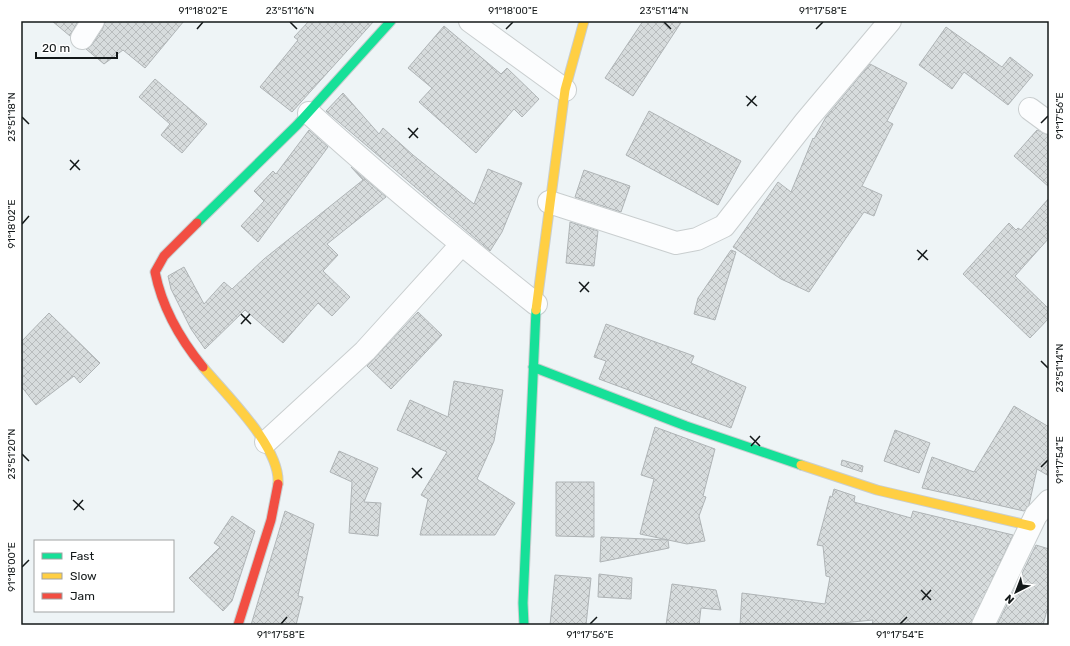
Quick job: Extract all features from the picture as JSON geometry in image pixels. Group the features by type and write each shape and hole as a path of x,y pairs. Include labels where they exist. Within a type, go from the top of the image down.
{"street":[{"path":"238,625 271,520 278,482 274,460 266,442 200,363 180,335 159,293 155,272 164,256 309,113 391,21"},
{"path":"470,21 565,90"},
{"path":"524,625 523,603 536,304 565,90 584,21"},
{"path":"549,202 676,243 697,239 724,226 806,121 890,21"},
{"path":"1030,109 1049,123"},
{"path":"309,113 384,181 461,245 536,304"},
{"path":"266,442 365,351 461,245"},
{"path":"533,367 686,426 877,490 1031,526"},
{"path":"983,625 1036,515 1049,501"}],"building":[{"path":"52,21 78,21 70,36"},
{"path":"105,21 184,21 145,68 123,50 104,64 86,49 92,45 103,28"},
{"path":"309,21 374,21 292,112 260,87 298,40 294,37"},
{"path":"643,21 682,21 633,96 605,78"},
{"path":"444,26 501,74 507,68 539,99 522,117 514,109 476,153 419,102 432,88 408,68"},
{"path":"946,27 1002,67 1010,57 1033,75 1008,105 964,72 952,89 919,65"},
{"path":"870,64 907,83 887,121 893,124 862,186 882,195 874,216 864,212 809,292 781,279 733,247 778,182 791,192 813,138 814,139 826,117"},
{"path":"155,79 207,124 182,153 161,135 170,124 139,97"},
{"path":"343,93 379,134 383,128 413,155 474,204 488,169 522,183 502,232 490,251 326,111"},
{"path":"649,111 741,161 718,205 626,155"},
{"path":"309,130 328,147 258,242 241,226 264,201 254,191 273,171 276,174"},
{"path":"1037,130 1049,135 1049,187 1014,156"},
{"path":"351,167 386,197 327,244 338,255 323,271 350,297 332,316 318,303 283,343 245,310 205,349 191,329 171,289 168,276 184,267 204,304 224,282 232,289 264,259 363,180"},
{"path":"584,170 630,186 621,212 575,197"},
{"path":"1049,198 1049,238 1015,276 1049,309 1049,318 1030,338 963,274 1009,223 1016,230 1018,228 1021,230"},
{"path":"570,222 598,231 594,266 566,263"},
{"path":"731,250 736,252 715,320 694,314 698,298"},
{"path":"418,312 442,335 391,389 367,366"},
{"path":"49,313 100,363 80,383 74,376 36,405 21,386 21,342"},
{"path":"606,324 694,356 691,363 746,387 731,428 599,379 606,361 594,357"},
{"path":"454,381 503,390 494,441 477,479 515,503 495,535 420,535 428,499 421,495 447,452 397,430 410,400 448,417"},
{"path":"1014,406 1049,427 1049,476 1037,469 1029,505 1024,511 922,488 932,457 974,472"},
{"path":"655,427 715,449 703,496 706,497 699,516 705,541 687,544 640,534 654,479 641,475"},
{"path":"895,430 930,443 919,473 884,461"},
{"path":"339,451 378,468 364,502 381,503 378,536 349,533 352,482 330,472"},
{"path":"842,460 863,466 862,472 841,465"},
{"path":"556,482 594,482 594,537 556,536"},
{"path":"834,489 855,496 854,502 911,518 913,511 1013,535 971,625 872,625 873,620 821,625 740,625 742,593 825,604 830,577 826,576 823,546 817,545 830,496 832,497"},
{"path":"285,511 314,524 298,596 303,597 296,625 251,625"},
{"path":"232,516 255,531 232,601 223,611 189,578 220,547 214,543"},
{"path":"601,537 668,540 669,548 600,562"},
{"path":"1036,545 1049,549 1049,603 1043,625 997,625"},
{"path":"599,574 632,578 631,599 598,597"},
{"path":"555,575 591,578 586,625 550,625"},
{"path":"672,584 716,590 721,610 701,608 699,625 666,625"}],"traffic: fast":[{"path":"197,223 297,125 391,21"},
{"path":"524,625 523,603 536,310"},
{"path":"533,367 686,426 801,465"}],"traffic: slow":[{"path":"536,310 565,90 584,21"},
{"path":"203,367 238,407 262,438 277,469 278,484"},
{"path":"801,465 877,490 1031,526"}],"traffic: jam":[{"path":"197,223 164,256 155,272 162,298 173,322 203,367"},
{"path":"238,625 271,520 278,484"}]}
